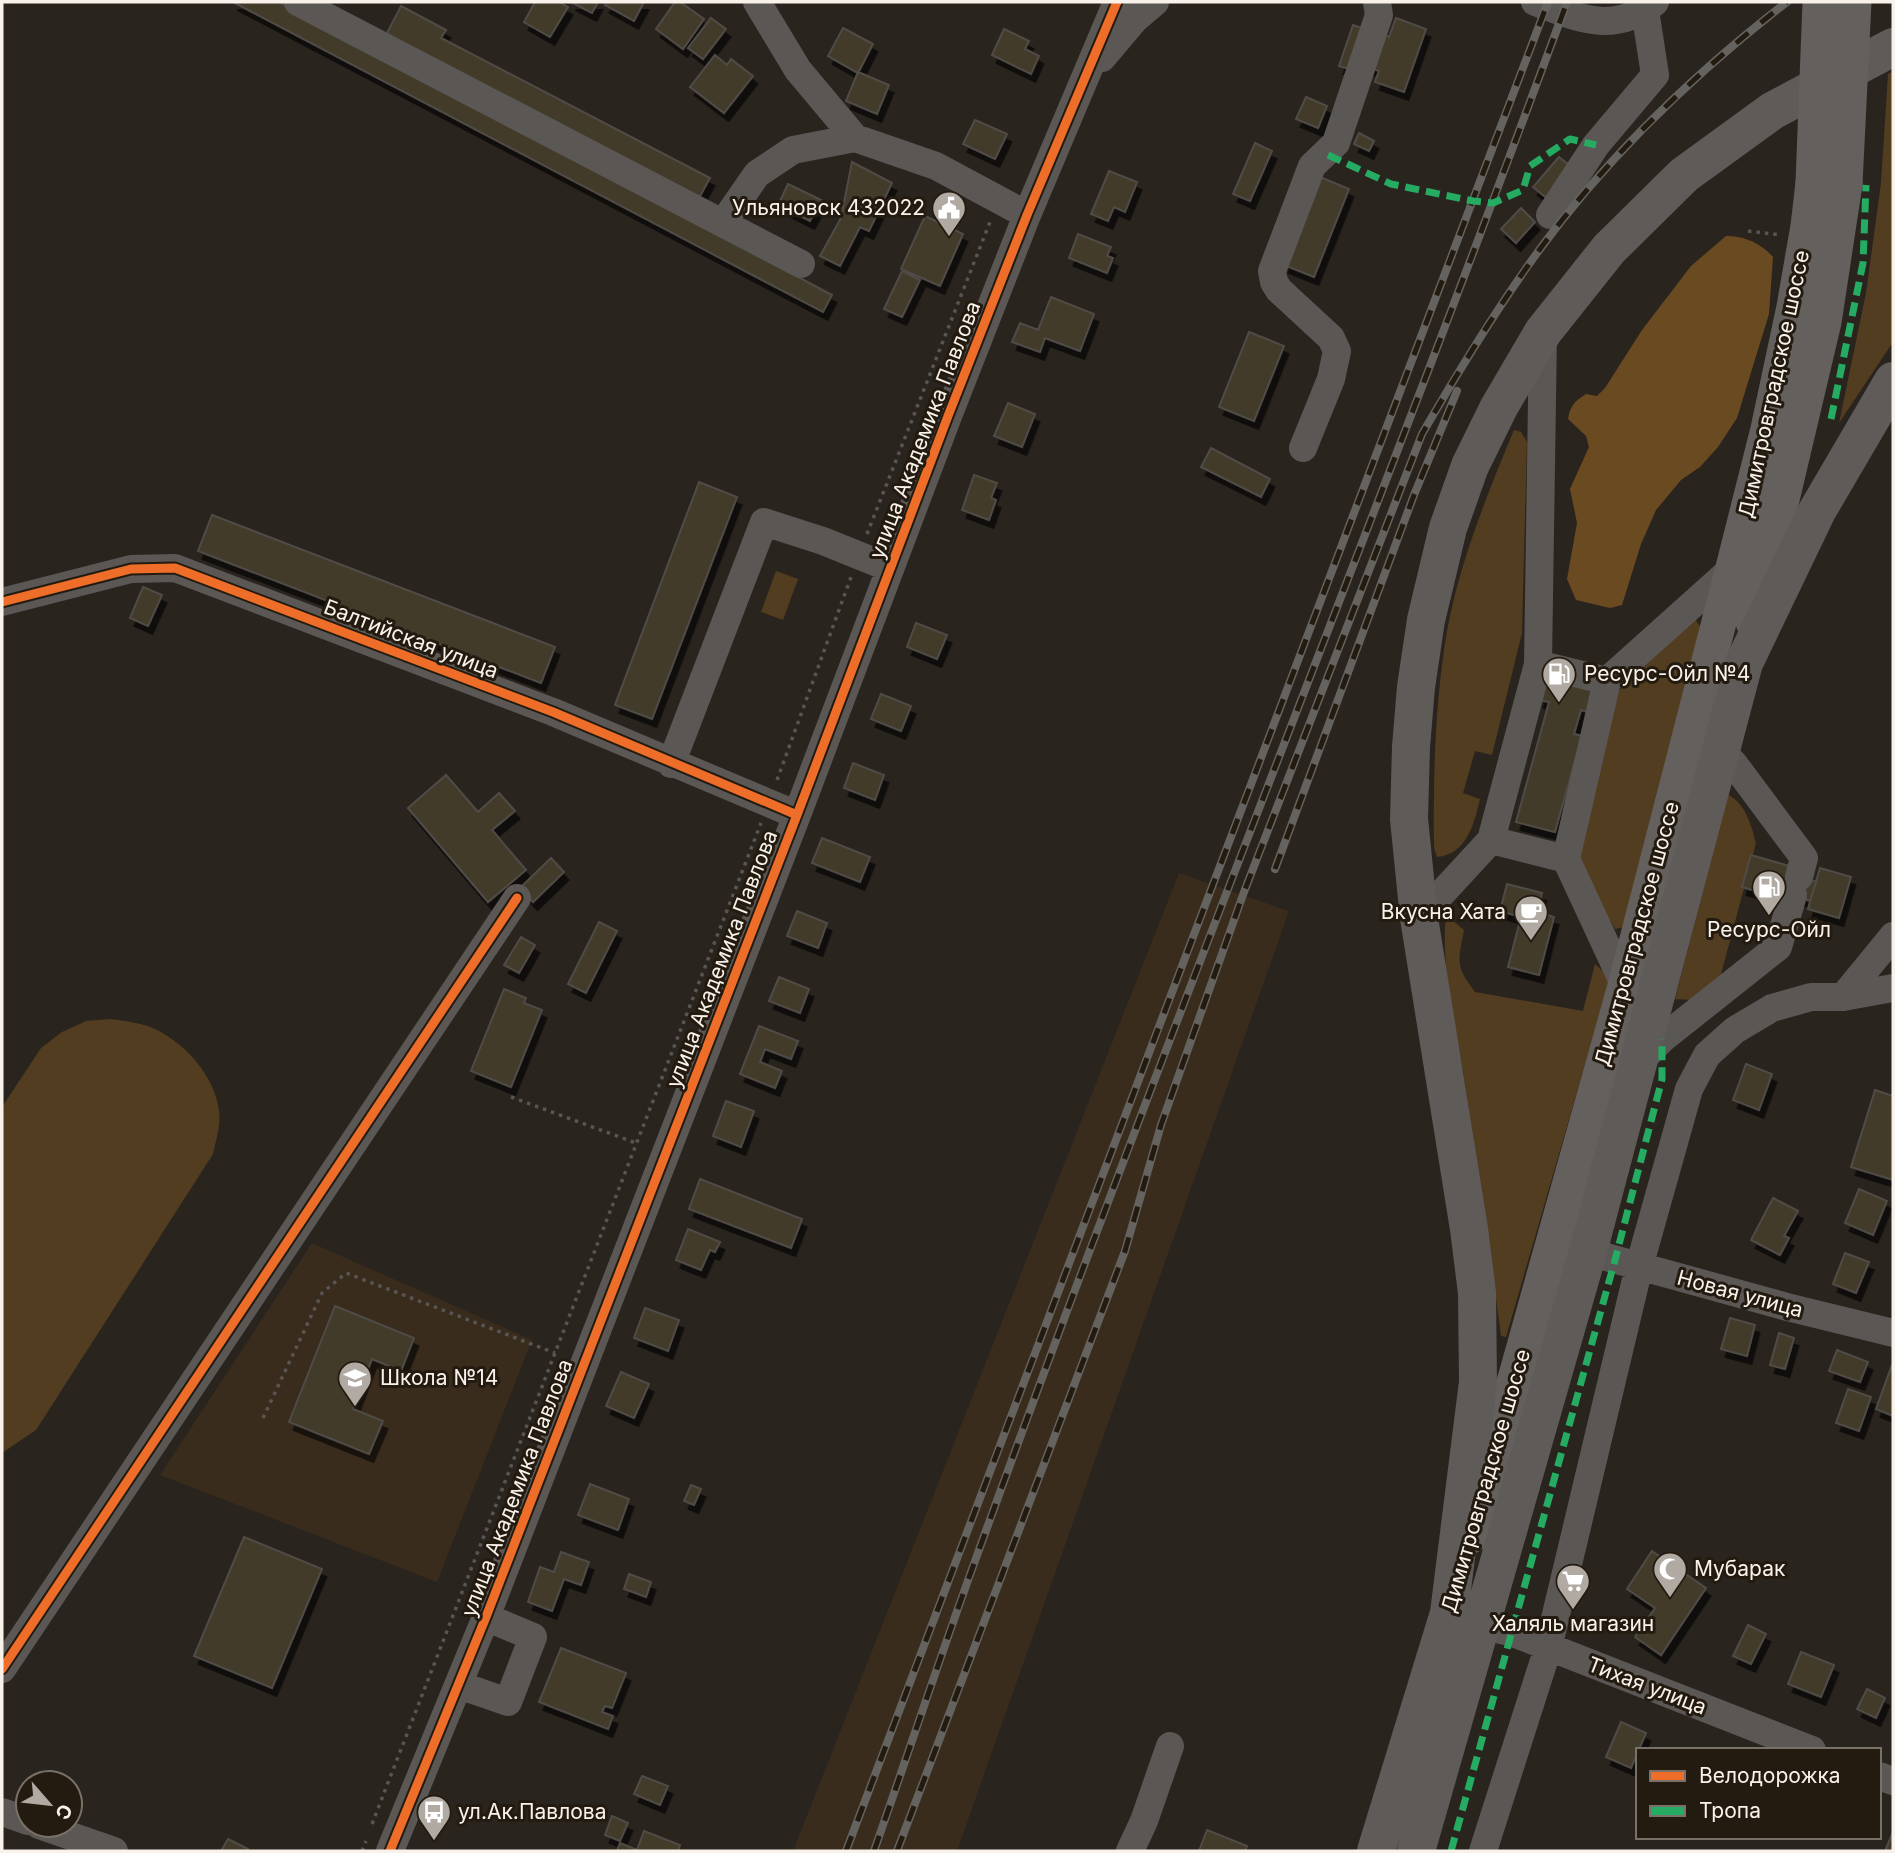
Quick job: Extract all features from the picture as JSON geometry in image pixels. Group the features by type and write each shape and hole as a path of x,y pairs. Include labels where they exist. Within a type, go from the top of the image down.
{"highway":[{"path":"1465,1619 1478,1382 1477,1293 1419,918 1409,819 1410,747 1416,687 1426,620 1448,528 1470,466 1499,407 1543,332 1609,249 1684,175 1772,111 1893,47"},
{"path":"1744,663 1817,511 1893,381"},
{"name":"Димитровградское шоссе","path":"1376,1851 1465,1619 1588,1252 1744,663"},
{"name":"Димитровградское шоссе","path":"1416,1851 1465,1619"}],"main road":[{"name":"Димитровградское шоссе","path":"1744,663 1824,322 1829,184 1820,2"},
{"name":"Димитровградское шоссе","path":"1465,1619 1768,429 1808,226 1829,184 1854,2"}],"street":[{"path":"299,2 801,264"},
{"path":"757,2 798,70 855,138"},
{"name":"улица Академика Павлова","path":"378,1845 459,1685 1027,215 1117,2"},
{"path":"1070,112 1088,78 1110,47 1155,2"},
{"path":"1303,448 1331,379 1337,351 1331,338 1279,290 1272,271 1312,166 1336,143 1378,15 1377,2"},
{"path":"1535,2 1592,21 1618,20 1650,6 1655,75 1596,145 1550,215"},
{"path":"723,223 757,174 793,150 855,138 936,166 1027,215"},
{"path":"1419,918 1491,840 1538,664 1543,332"},
{"path":"671,764 764,522 890,568"},
{"name":"Балтийская улица","path":"2,602 131,569 175,568 553,712 797,815"},
{"path":"1625,986 1566,859 1607,681 1733,568"},
{"path":"1538,664 1607,681"},
{"path":"1639,1062 1662,1039 1778,947 1804,858 1734,764 1721,751"},
{"path":"1491,840 1566,859"},
{"path":"2,1669 517,898"},
{"path":"1843,997 1893,936"},
{"path":"1483,1851 1548,1648 1639,1267 1689,1089 1707,1055 1735,1030 1772,1008 1811,997 1843,997 1893,988"},
{"name":"Новая улица","path":"1588,1252 1893,1333"},
{"path":"459,1685 508,1702 533,1637 486,1617"},
{"name":"Тихая улица","path":"1465,1619 1513,1633 1807,1748"},
{"path":"1130,1851 1144,1821 1170,1746"},
{"path":"79,1839 114,1851"}],"path":[{"path":"372,1825 769,803 859,556 999,200"},
{"path":"1748,230 1788,237"},
{"path":"511,1097 636,1143"},
{"path":"263,1418 322,1293 346,1273 555,1353"},
{"path":"362,1851 378,1845"}],"shaded area":[{"path":"1893,71 1893,342 1839,423 1866,293 1881,183 1888,74"},
{"path":"1726,236 1752,241 1773,257 1769,314 1737,418 1718,447 1700,467 1681,480 1656,510 1641,544 1622,605 1610,608 1576,600 1567,579 1577,523 1570,489 1589,447 1586,436 1568,419 1570,411 1586,394 1597,396 1605,388 1642,330 1691,266"},
{"path":"1514,430 1521,432 1527,442 1522,633 1492,755 1475,751 1463,793 1480,799 1472,828 1456,850 1437,857 1434,848 1436,740 1447,631 1467,554"},
{"path":"776,571 798,579 783,620 761,612"},
{"path":"1695,619 1703,631 1624,927 1615,929 1578,866 1614,695"},
{"path":"1728,795 1743,809 1756,843 1720,978 1693,1000 1675,999"},
{"path":"1179,873 1289,911 957,1851 793,1851"},
{"path":"1446,915 1464,930 1460,950 1461,969 1475,992 1583,1011 1595,964 1610,978 1506,1337 1501,1336 1470,1115 1450,999 1445,956"},
{"path":"110,1019 157,1030 179,1044 198,1063 212,1086 219,1111 219,1127 213,1154 36,1430 2,1453 2,1107 41,1048 62,1032 86,1021"},
{"name":"Школа №14","path":"312,1243 532,1340 437,1582 160,1475"}],"building":[{"path":"233,2 279,2 832,295 823,312"},
{"path":"535,2 559,2 568,7 550,37 524,22"},
{"path":"571,2 598,2 592,13"},
{"path":"607,2 644,2 634,21 605,5"},
{"path":"675,2 680,2 704,19 683,49 656,29"},
{"path":"401,6 446,30 441,38 710,178 699,198 386,35"},
{"path":"711,18 726,29 703,59 688,48"},
{"path":"1396,18 1426,29 1404,92 1375,82 1379,71 1366,66 1378,33 1389,37"},
{"path":"1353,25 1367,30 1353,70 1339,66"},
{"path":"843,28 873,44 858,73 828,56"},
{"path":"1004,29 1029,41 1025,49 1039,56 1031,74 992,55"},
{"path":"715,55 727,65 731,59 753,76 724,113 690,87"},
{"path":"858,72 889,85 877,114 846,101"},
{"path":"1306,97 1327,106 1318,128 1296,119"},
{"path":"975,120 1007,134 995,159 963,144"},
{"path":"1359,133 1374,141 1369,151 1354,144"},
{"path":"1255,143 1272,151 1250,201 1233,194"},
{"path":"1559,157 1573,168 1548,199 1533,187"},
{"path":"852,162 892,183 869,231 860,227 840,266 820,256 841,218"},
{"path":"1109,171 1137,182 1125,212 1114,207 1108,221 1091,214"},
{"path":"1320,177 1349,189 1314,277 1284,265"},
{"path":"788,184 821,200 810,221 778,205"},
{"path":"1521,208 1535,222 1516,243 1501,229"},
{"path":"925,216 963,234 940,286 901,269"},
{"path":"1078,234 1111,247 1107,256 1113,258 1107,273 1069,258"},
{"path":"902,271 920,280 902,317 884,309"},
{"path":"1051,297 1094,314 1080,351 1045,338 1040,352 1012,342 1020,323 1038,330"},
{"path":"1249,332 1284,346 1254,421 1219,407"},
{"path":"1008,403 1035,414 1022,447 994,436"},
{"path":"1211,448 1270,479 1261,497 1201,467"},
{"path":"974,475 997,483 991,498 996,500 989,520 962,510"},
{"path":"699,482 737,497 652,719 615,705"},
{"path":"212,515 555,647 541,683 198,551"},
{"path":"143,587 162,595 148,626 130,618"},
{"path":"916,623 947,635 937,659 907,647"},
{"path":"1547,667 1599,679 1591,713 1581,710 1574,734 1582,736 1555,832 1516,822 1549,702 1539,700"},
{"path":"881,694 911,706 901,731 871,719"},
{"path":"853,763 884,775 875,800 844,788"},
{"path":"446,775 478,812 499,793 515,811 492,830 526,870 488,902 408,808"},
{"path":"822,838 870,857 860,882 812,863"},
{"path":"1751,855 1796,868 1793,875 1816,882 1810,901 1788,894 1786,900 1742,887"},
{"path":"551,858 564,872 533,902 520,888"},
{"path":"1820,868 1851,877 1839,918 1808,909"},
{"name":"Вкусна Хата","path":"1507,884 1542,893 1537,912 1554,917 1539,975 1508,967 1521,917 1500,911"},
{"path":"797,911 827,923 818,948 787,936"},
{"path":"599,922 617,931 586,993 568,984"},
{"path":"521,937 535,945 519,973 504,965"},
{"path":"779,977 809,989 800,1013 769,1001"},
{"path":"504,989 526,998 524,1003 542,1010 511,1087 471,1071"},
{"path":"759,1026 798,1041 791,1059 765,1049 760,1062 782,1071 775,1088 740,1074"},
{"path":"1746,1064 1772,1074 1759,1110 1733,1100"},
{"path":"1875,1090 1893,1096 1893,1180 1851,1167"},
{"path":"726,1101 754,1111 741,1147 713,1136"},
{"path":"700,1179 802,1219 791,1248 689,1209"},
{"path":"1859,1189 1887,1201 1873,1235 1845,1223"},
{"path":"1773,1198 1798,1211 1784,1236 1789,1238 1780,1255 1751,1240"},
{"path":"688,1229 720,1242 715,1252 710,1250 701,1270 676,1260"},
{"path":"1845,1253 1869,1262 1856,1293 1833,1284"},
{"path":"335,1306 414,1338 401,1371 372,1359 353,1409 383,1421 369,1454 289,1422"},
{"path":"645,1308 679,1320 668,1351 634,1338"},
{"path":"1730,1318 1755,1325 1747,1356 1721,1349"},
{"path":"1779,1333 1794,1338 1785,1369 1770,1365"},
{"path":"1837,1350 1868,1362 1860,1382 1829,1371"},
{"path":"1893,1362 1893,1416 1876,1409"},
{"path":"621,1372 649,1384 634,1418 606,1406"},
{"path":"1848,1389 1871,1397 1859,1431 1836,1423"},
{"path":"590,1484 629,1499 618,1530 578,1515"},
{"path":"691,1485 701,1489 694,1505 684,1501"},
{"path":"244,1537 322,1569 272,1688 194,1656"},
{"name":"Мубарак","path":"1652,1551 1706,1588 1661,1655 1635,1637 1655,1608 1627,1589"},
{"path":"561,1552 589,1562 581,1585 564,1579 552,1611 528,1602 540,1567 554,1572"},
{"path":"629,1574 651,1582 646,1597 624,1589"},
{"path":"1748,1625 1766,1634 1751,1664 1733,1656"},
{"path":"561,1648 626,1673 612,1708 605,1706 602,1712 613,1716 608,1729 539,1702"},
{"path":"1801,1652 1834,1665 1821,1697 1788,1684"},
{"path":"1867,1689 1885,1698 1876,1718 1857,1709"},
{"path":"1621,1722 1646,1733 1640,1748 1636,1748 1631,1768 1606,1757"},
{"path":"642,1776 668,1786 660,1805 634,1794"},
{"path":"612,1816 628,1823 620,1841 605,1835"},
{"path":"1207,1830 1247,1846 1245,1851 1199,1851"},
{"path":"644,1831 680,1845 678,1851 617,1851 620,1843 637,1850"},
{"path":"1893,1832 1893,1851 1885,1851"},
{"path":"228,1839 248,1849 247,1851 221,1851"}],"railway":[{"path":"846,1851 1548,2"},
{"path":"874,1851 962,1597 1120,1170 1420,392 1567,2"},
{"path":"897,1851 1125,1251 1161,1125 1244,892 1422,434 1513,287 1584,194 1681,92 1787,2"},
{"path":"1275,869 1414,495 1457,391"}],"marked path":[{"path":"1328,155 1391,184 1493,203 1523,190 1530,166 1570,139 1596,145"},
{"path":"1831,419 1863,263 1866,185"},
{"path":"1451,1851 1615,1260 1662,1079 1662,1039"}],"cycle path":[{"path":"390,1851 486,1617 1027,215 1117,2"},
{"path":"2,602 131,569 175,568 553,712 797,815"},
{"path":"2,1669 517,898"}],"place":[{"name":"Ульяновск 432022","path":"949,238"},
{"name":"Ресурс-Ойл №4","path":"1559,704"},
{"name":"Ресурс-Ойл","path":"1769,917"},
{"name":"Вкусна Хата","path":"1531,942"},
{"name":"Школа №14","path":"355,1408"},
{"name":"Мубарак","path":"1670,1599"},
{"name":"Халяль магазин","path":"1573,1611"},
{"name":"ул.Ак.Павлова","path":"434,1842"}]}
